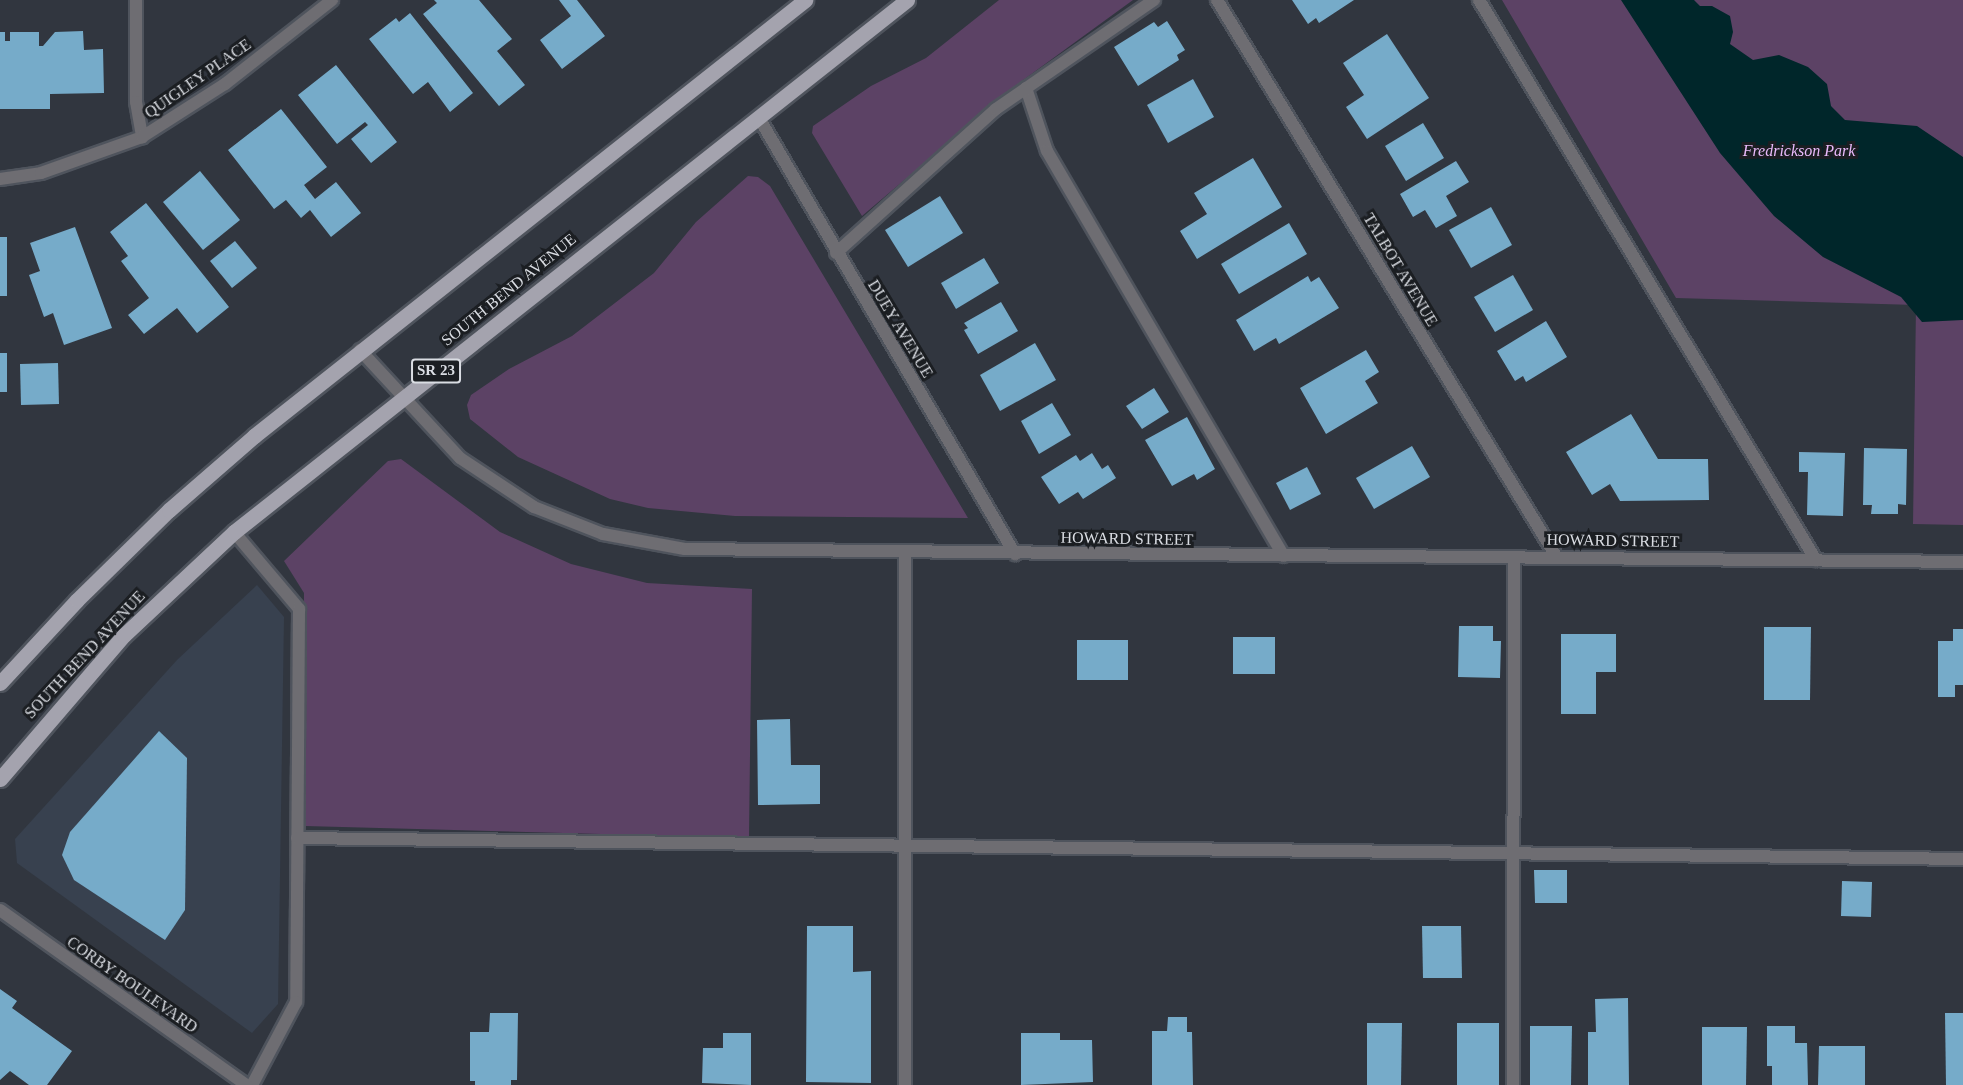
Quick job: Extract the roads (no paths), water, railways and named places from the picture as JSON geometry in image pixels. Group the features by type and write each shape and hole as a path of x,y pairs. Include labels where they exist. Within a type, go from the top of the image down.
{"main road":[{"path":"0,683 76,600 169,510 360,350 805,0"},
{"name":"SOUTH BEND AVENUE","path":"0,779 124,635 234,532 907,0"}],"street":[{"path":"136,0 136,102 142,136"},
{"name":"QUIGLEY PLACE","path":"0,179 41,173 142,136 225,84 332,0"},
{"path":"836,253 996,109 1154,0"},
{"name":"TALBOT AVENUE","path":"1217,0 1556,556"},
{"path":"1479,0 1816,560"},
{"path":"1026,88 1047,151 1284,556"},
{"name":"DUEY AVENUE","path":"759,118 836,253 1016,554"},
{"name":"HOWARD STREET","path":"360,350 460,458 534,507 603,534 685,549 905,554 1556,556 1963,562"},
{"path":"234,532 298,609 296,1002 252,1085"},
{"path":"905,554 905,1085"},
{"path":"1513,1085 1514,557"},
{"path":"297,838 1963,859"},
{"name":"CORBY BOULEVARD","path":"0,910 246,1085"}],"park label":[{"name":"Fredrickson Park","path":"1799,151"}]}
